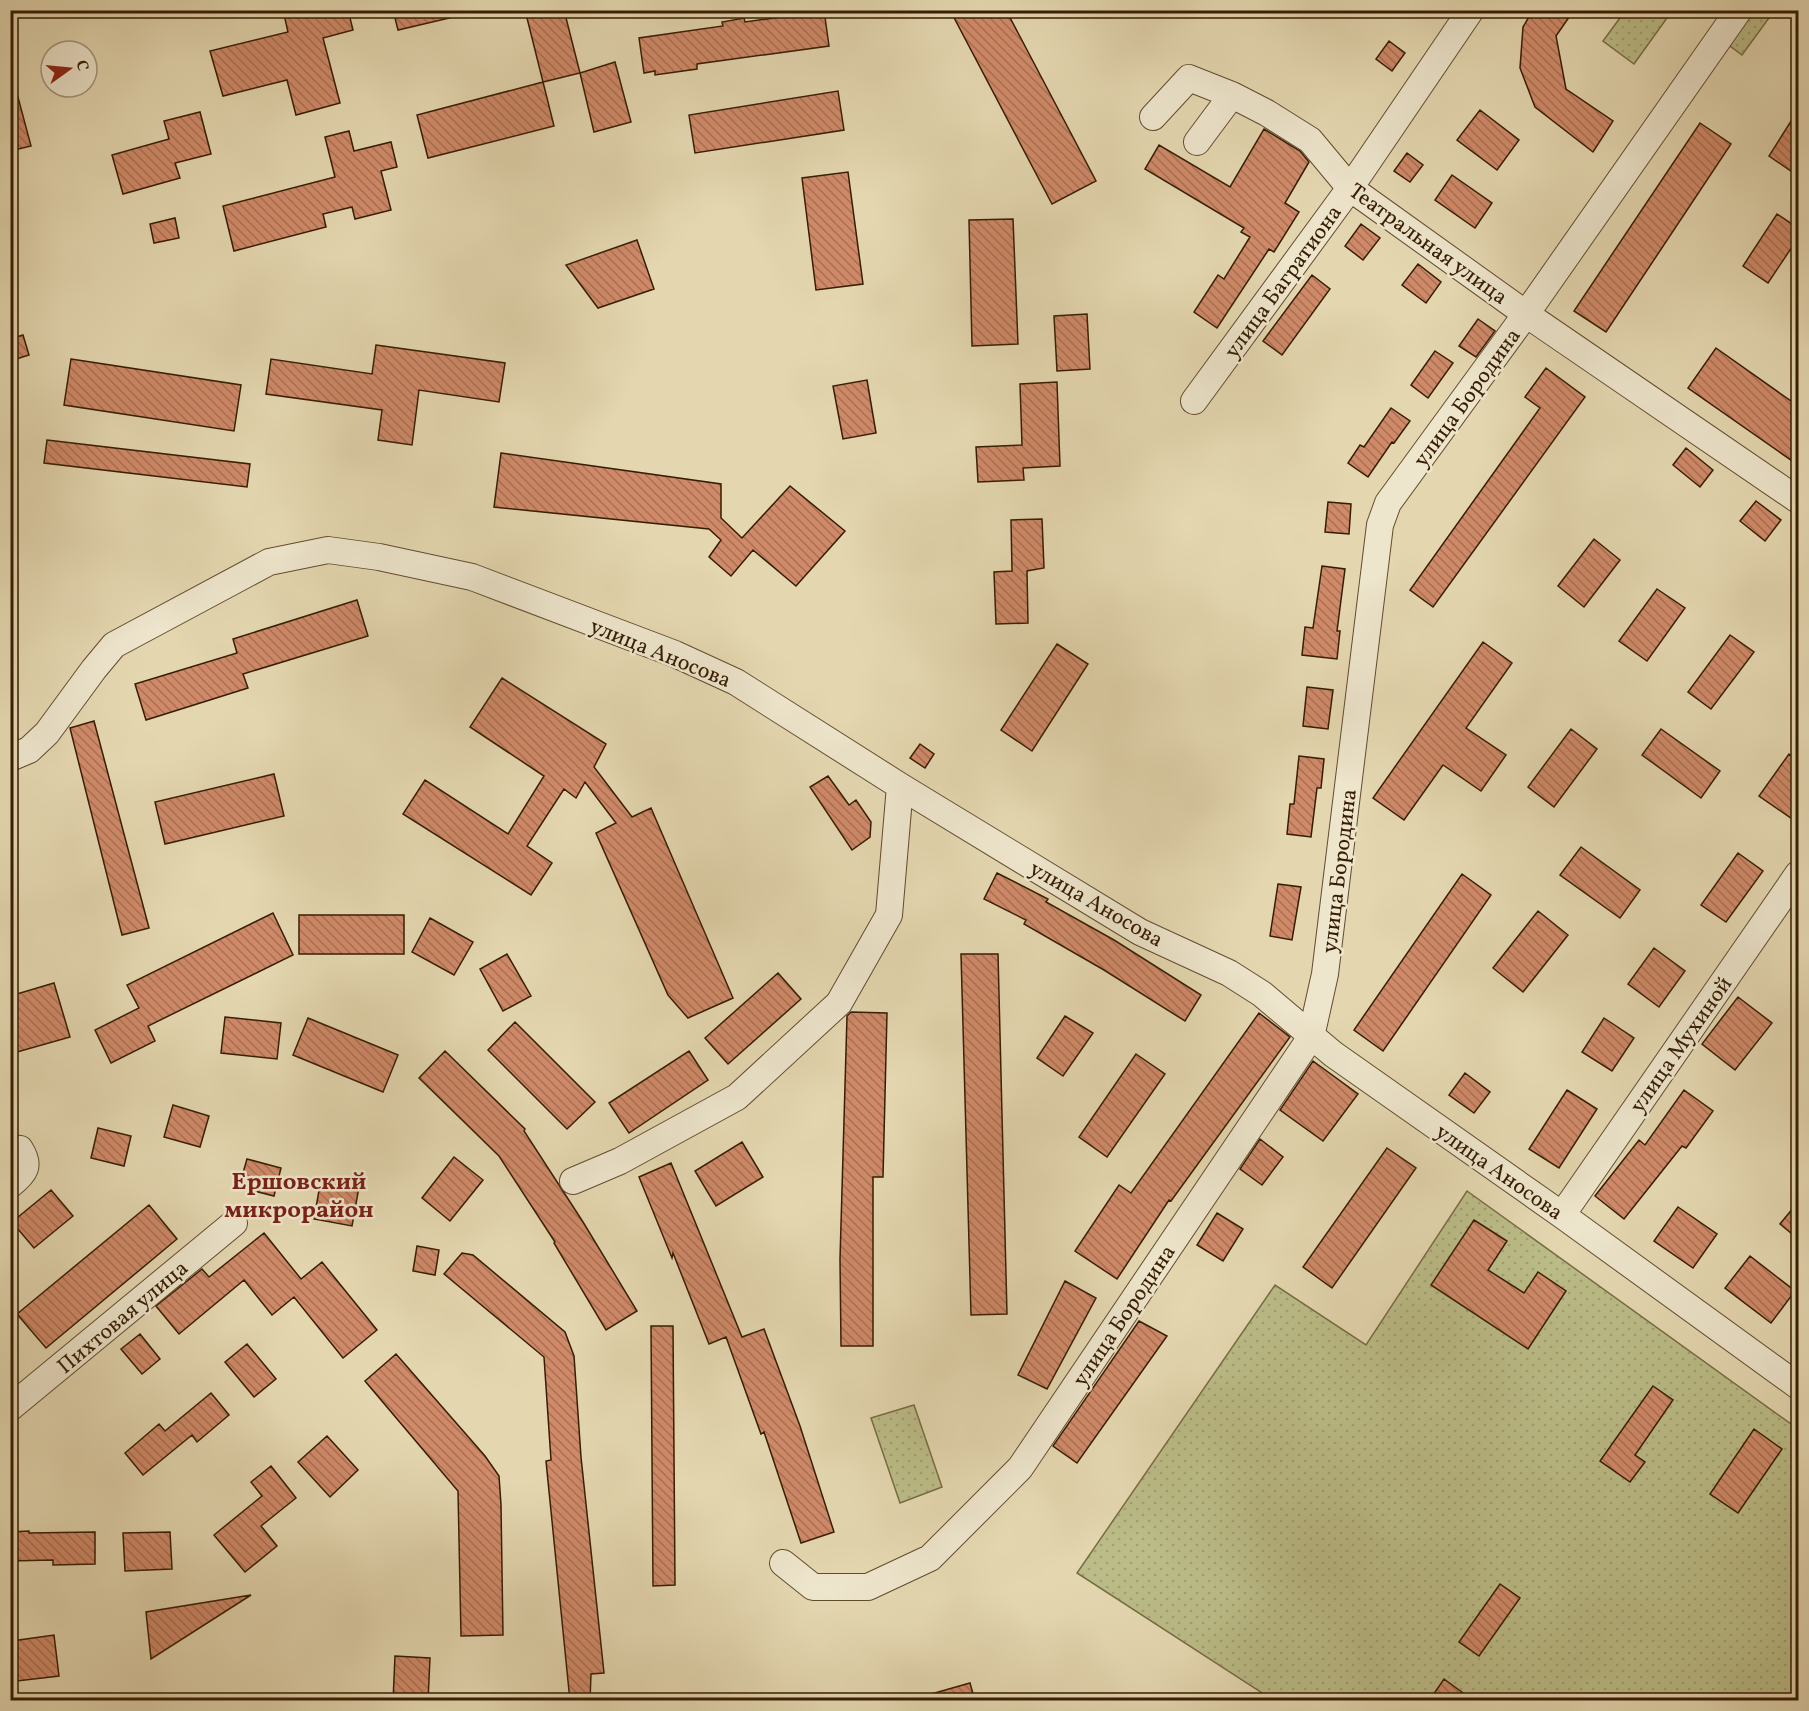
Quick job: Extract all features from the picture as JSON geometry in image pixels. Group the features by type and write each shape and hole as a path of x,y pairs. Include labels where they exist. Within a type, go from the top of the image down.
{"street":[{"name":"улица Багратиона","path":"1194,401 1350,188 1471,10"},
{"name":"улица Бородина","path":"783,1563 813,1587 868,1587 930,1558 1020,1468 1311,1036 1325,974 1380,525 1388,503 1526,314 1738,10"},
{"name":"Театральная улица","path":"1153,117 1189,78 1267,113 1310,140 1350,188 1526,314 1798,500"},
{"path":"1197,142 1232,96"},
{"name":"улица Аносова","path":"10,758 29,750 48,734 114,645 269,562 328,550 379,557 472,577 675,654 736,682 900,786 1140,932 1229,973 1262,994 1311,1036 1798,1386"},
{"path":"573,1181 620,1161 737,1097 838,1003 889,915 900,786"},
{"name":"улица Мухиной","path":"1562,1215 1798,874"},
{"path":"10,1148 20,1149 25,1157 26,1166 21,1176 10,1185"},
{"name":"Пихтовая улица","path":"10,1408 234,1223"}],"green space":[{"path":"1625,11 1672,11 1634,64 1603,41"},
{"path":"1743,11 1774,11 1742,55 1722,40"},
{"path":"1467,1191 1798,1429 1798,1700 1273,1700 1077,1573 1275,1285 1366,1345"},
{"path":"914,1405 942,1487 900,1503 871,1418"}],"building":[{"path":"283,10 348,10 353,30 323,38 340,103 296,115 287,80 223,96 210,51 288,32"},
{"path":"393,10 457,10 458,16 398,30"},
{"path":"525,10 564,10 580,73 543,82"},
{"path":"803,10 804,13 824,10 829,46 697,64 697,69 655,75 655,71 644,73 639,38 723,26 722,22 744,18 745,22 781,17 781,13"},
{"path":"950,10 1006,10 1096,181 1052,204"},
{"path":"1533,10 1574,10 1556,36 1566,89 1613,121 1593,152 1535,107 1520,68 1523,27"},
{"path":"1389,41 1405,53 1392,71 1376,59"},
{"path":"615,62 631,122 594,132 580,73"},
{"path":"543,82 554,126 428,158 417,115"},
{"path":"15,86 31,146 10,151 10,87"},
{"path":"838,91 844,130 695,153 689,115"},
{"path":"1480,110 1519,140 1497,170 1457,140"},
{"path":"1798,110 1798,176 1769,156"},
{"path":"200,112 211,154 175,163 180,178 123,194 112,155 169,139 164,121"},
{"path":"1700,123 1731,144 1606,332 1574,311"},
{"path":"1264,129 1300,151 1309,162 1285,203 1299,212 1274,252 1269,249 1217,328 1194,312 1218,275 1224,279 1250,237 1241,232 1244,228 1145,169 1159,145 1230,187"},
{"path":"349,131 354,151 391,142 397,167 381,171 391,210 355,219 352,207 323,214 326,227 234,251 223,206 335,177 325,137"},
{"path":"1407,153 1423,165 1410,182 1394,171"},
{"path":"848,172 863,284 816,290 802,178"},
{"path":"1452,175 1492,203 1475,228 1435,200"},
{"path":"1777,214 1798,228 1798,238 1768,283 1743,266"},
{"path":"175,218 179,238 154,243 150,224"},
{"path":"1013,219 1018,344 972,346 969,220"},
{"path":"1361,224 1380,238 1363,260 1345,246"},
{"path":"637,240 654,289 598,308 566,265"},
{"path":"1418,264 1441,282 1426,303 1402,285"},
{"path":"1312,275 1330,289 1282,355 1263,341"},
{"path":"1087,314 1090,369 1057,371 1054,316"},
{"path":"1478,319 1495,331 1476,357 1459,346"},
{"path":"23,335 29,355 10,361 10,339"},
{"path":"376,345 505,363 499,402 419,390 412,445 378,440 382,410 266,394 271,359 372,374"},
{"path":"1716,348 1798,406 1798,465 1688,388"},
{"path":"1435,351 1453,363 1428,398 1411,385"},
{"path":"71,359 241,385 234,431 64,405"},
{"path":"1546,368 1585,397 1433,607 1410,590 1540,408 1525,397"},
{"path":"867,380 876,433 843,439 833,386"},
{"path":"1057,382 1060,466 1023,468 1024,480 978,482 976,447 1022,445 1020,384"},
{"path":"1391,408 1410,421 1394,443 1392,442 1368,477 1348,463 1360,445 1364,447"},
{"path":"47,440 250,464 247,487 44,463"},
{"path":"1686,448 1713,470 1700,487 1673,465"},
{"path":"501,453 721,484 721,518 742,538 790,486 845,531 796,586 753,550 731,576 709,557 721,540 709,529 494,507"},
{"path":"1756,501 1781,520 1765,541 1740,521"},
{"path":"1328,502 1351,504 1349,534 1325,532"},
{"path":"1042,519 1044,568 1027,571 1028,623 996,624 994,572 1012,571 1011,520"},
{"path":"1594,539 1620,560 1584,607 1558,586"},
{"path":"1322,566 1345,569 1337,631 1340,631 1337,659 1302,655 1305,627 1313,628"},
{"path":"1657,589 1685,608 1647,661 1619,641"},
{"path":"357,600 368,636 243,674 248,688 146,720 135,684 237,653 233,639"},
{"path":"1730,635 1754,652 1711,709 1688,692"},
{"path":"1483,642 1512,663 1466,728 1506,755 1481,791 1443,765 1404,820 1373,798"},
{"path":"1057,644 1088,664 1032,751 1001,730"},
{"path":"502,678 606,744 594,767 632,817 651,808 733,998 688,1018 668,995 596,833 616,823 585,782 576,798 564,789 527,846 552,863 531,895 403,814 425,780 508,834 544,776 470,727"},
{"path":"1307,687 1333,690 1328,729 1303,726"},
{"path":"94,721 149,928 122,935 70,728"},
{"path":"1571,729 1597,749 1554,807 1528,787"},
{"path":"1661,729 1720,771 1701,798 1642,755"},
{"path":"920,744 934,754 925,768 910,758"},
{"path":"1789,754 1798,761 1798,823 1759,796"},
{"path":"1299,756 1324,759 1321,788 1317,788 1311,837 1287,834 1290,804 1294,804"},
{"path":"274,774 284,816 165,844 155,802"},
{"path":"828,776 849,805 856,800 871,822 870,837 852,850 810,787"},
{"path":"1581,847 1640,890 1620,918 1560,875"},
{"path":"1738,853 1763,871 1726,922 1701,905"},
{"path":"997,873 1048,899 1046,902 1114,940 1201,995 1185,1021 1104,970 1024,924 1026,920 984,899"},
{"path":"1462,874 1491,895 1383,1051 1354,1030"},
{"path":"1278,884 1301,887 1292,940 1270,936"},
{"path":"1538,911 1568,935 1523,992 1493,968"},
{"path":"273,913 293,955 148,1026 155,1041 111,1063 95,1030 139,1008 127,985"},
{"path":"299,915 404,915 404,954 299,954"},
{"path":"430,918 473,942 454,975 412,952"},
{"path":"1654,948 1685,971 1659,1007 1628,984"},
{"path":"507,954 531,996 503,1011 480,969"},
{"path":"961,954 998,954 1007,1314 971,1315"},
{"path":"778,973 801,999 728,1064 705,1038"},
{"path":"54,983 70,1037 10,1054 10,996"},
{"path":"1738,997 1772,1023 1735,1070 1702,1044"},
{"path":"851,1012 887,1013 883,1177 873,1177 873,1346 841,1346 840,1259 847,1016"},
{"path":"1259,1013 1290,1037 1171,1201 1169,1200 1117,1279 1075,1251 1119,1185 1131,1193"},
{"path":"1065,1016 1093,1033 1063,1076 1037,1058"},
{"path":"225,1017 281,1023 277,1059 221,1053"},
{"path":"308,1018 398,1055 383,1092 293,1055"},
{"path":"1604,1018 1634,1038 1612,1071 1582,1052"},
{"path":"515,1022 595,1102 567,1129 488,1050"},
{"path":"445,1051 525,1129 524,1131 637,1311 606,1330 555,1242 499,1156 419,1078"},
{"path":"689,1051 708,1080 629,1133 609,1103"},
{"path":"1136,1054 1165,1074 1107,1157 1079,1137"},
{"path":"1313,1061 1358,1094 1323,1141 1280,1110"},
{"path":"1465,1073 1490,1092 1474,1113 1449,1095"},
{"path":"1567,1090 1597,1109 1559,1168 1529,1149"},
{"path":"1684,1090 1713,1111 1686,1148 1682,1146 1624,1219 1595,1196 1639,1140 1645,1145"},
{"path":"173,1105 209,1116 200,1147 164,1137"},
{"path":"98,1128 131,1136 124,1166 91,1158"},
{"path":"1260,1139 1283,1157 1262,1185 1240,1169"},
{"path":"742,1142 763,1177 716,1206 695,1171"},
{"path":"1387,1148 1416,1168 1332,1288 1303,1267"},
{"path":"454,1157 483,1180 450,1221 422,1198"},
{"path":"247,1159 281,1168 274,1196 239,1187"},
{"path":"671,1163 742,1337 764,1329 800,1426 834,1532 801,1543 764,1432 761,1434 726,1337 709,1344 673,1253 672,1258 639,1177"},
{"path":"321,1179 359,1187 352,1226 314,1219"},
{"path":"51,1190 73,1216 34,1248 12,1222"},
{"path":"1798,1202 1798,1239 1780,1224"},
{"path":"149,1205 177,1239 46,1348 17,1314"},
{"path":"1678,1207 1717,1234 1693,1268 1654,1241"},
{"path":"1217,1213 1243,1229 1223,1261 1197,1245"},
{"path":"1474,1220 1507,1241 1488,1270 1524,1293 1538,1272 1566,1291 1528,1349 1431,1285"},
{"path":"264,1233 301,1279 322,1262 377,1330 343,1358 294,1297 272,1315 244,1280 179,1334 156,1306 202,1269 209,1277"},
{"path":"417,1246 439,1250 435,1275 413,1271"},
{"path":"462,1253 473,1255 565,1332 574,1356 581,1457 604,1673 591,1674 590,1701 570,1701 546,1461 551,1460 544,1357 444,1274"},
{"path":"1750,1256 1795,1291 1771,1323 1725,1288"},
{"path":"1065,1281 1096,1298 1047,1389 1018,1375"},
{"path":"1139,1321 1167,1336 1077,1463 1053,1446"},
{"path":"651,1326 673,1326 675,1585 653,1586"},
{"path":"140,1334 160,1359 142,1374 121,1349"},
{"path":"247,1344 276,1379 254,1397 225,1362"},
{"path":"396,1354 485,1456 499,1476 503,1635 461,1636 458,1491 365,1381"},
{"path":"1653,1386 1673,1400 1635,1455 1645,1462 1630,1482 1600,1461"},
{"path":"211,1393 229,1415 197,1442 192,1435 143,1475 125,1453 159,1424 165,1431"},
{"path":"1754,1429 1782,1449 1738,1513 1710,1494"},
{"path":"327,1436 358,1470 330,1497 298,1462"},
{"path":"271,1466 296,1498 261,1526 277,1546 245,1572 214,1535 262,1496 251,1482"},
{"path":"29,1531 29,1533 95,1532 95,1564 53,1565 53,1560 10,1561 10,1532"},
{"path":"170,1532 172,1569 125,1571 123,1533"},
{"path":"1500,1584 1520,1598 1479,1656 1459,1642"},
{"path":"251,1595 151,1659 146,1612"},
{"path":"54,1635 59,1676 17,1681 12,1641"},
{"path":"395,1656 430,1658 428,1701 393,1701"},
{"path":"1444,1679 1474,1701 1429,1701"},
{"path":"970,1683 975,1701 925,1701 924,1696"}],"district":[{"name":"Ершовский микрорайон","path":"299,1195"}]}
